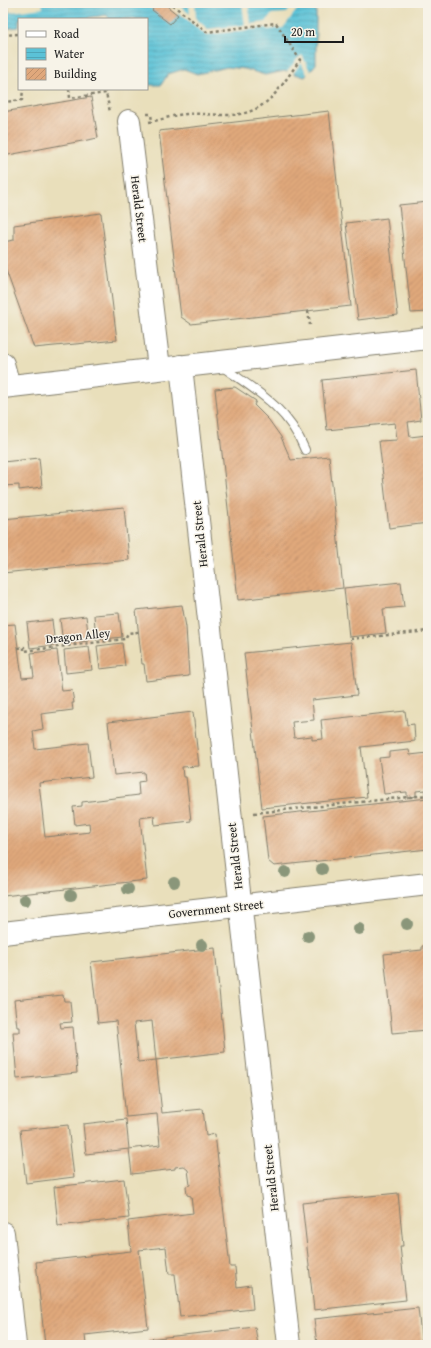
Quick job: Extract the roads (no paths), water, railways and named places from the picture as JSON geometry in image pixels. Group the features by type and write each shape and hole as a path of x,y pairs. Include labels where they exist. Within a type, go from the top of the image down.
{"street":[{"name":"Herald Street","path":"120,119 159,368"},
{"path":"3,364 6,387 159,368 428,338"},
{"name":"Herald Street","path":"181,366 289,1345"},
{"name":"Government Street","path":"3,933 428,884"},
{"path":"3,1233 15,1345"}],"lane":[{"path":"216,362 276,406 290,422 299,436 305,450"}],"water":[{"path":"3,3 316,3 316,64 305,77 285,71 265,75 245,69 227,67 197,74 184,69 168,74 161,85 148,85 148,18 108,18 107,15 84,18 18,18 18,27 3,29"}]}
